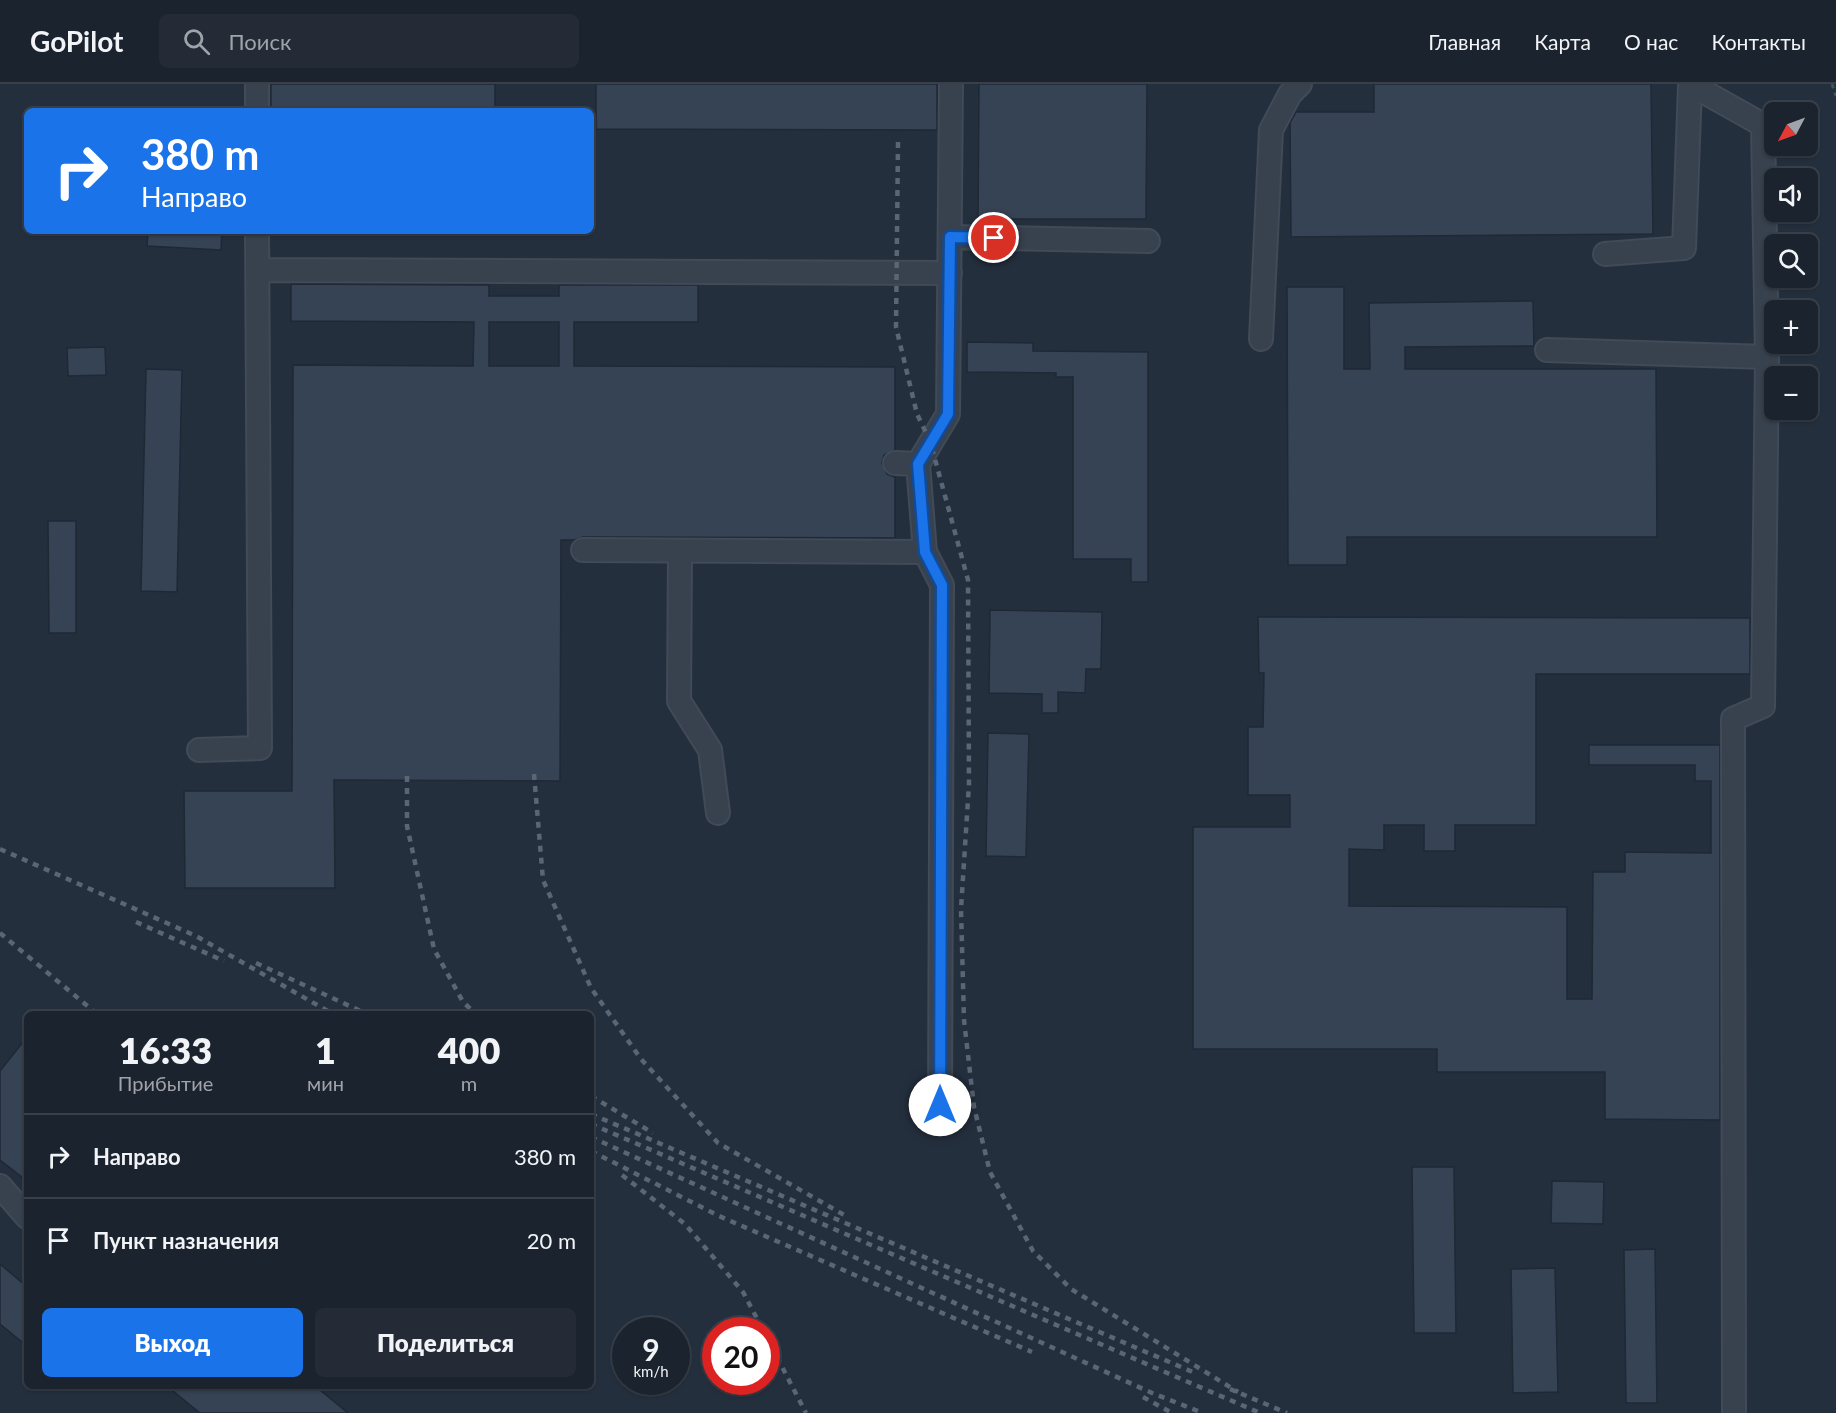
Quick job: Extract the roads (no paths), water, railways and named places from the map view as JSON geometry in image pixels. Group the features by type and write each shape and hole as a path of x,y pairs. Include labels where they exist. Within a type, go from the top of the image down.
{"lane":[{"path":"257,84 257,108"},
{"path":"940,1105 942,585 925,552 918,464 948,414 951,84"},
{"path":"1261,339 1271,130 1290,94 1300,84"},
{"path":"1605,254 1684,248 1690,85 1763,125 1767,357 1763,706 1733,719 1734,1413"},
{"path":"199,750 260,748 257,234"},
{"path":"950,237 1148,241"},
{"path":"258,270 950,273"},
{"path":"1547,350 1767,357"},
{"path":"895,463 918,464"},
{"path":"583,550 925,552"},
{"path":"680,551 679,701 710,750 718,813"},
{"path":"0,1186 24,1214"}],"railway":[{"path":"898,142 896,327 917,414 930,441 968,580 969,784 961,909 964,1020 974,1107 990,1172 1033,1251 1071,1289 1238,1392"},
{"path":"534,774 543,880 591,988 641,1059 718,1143 846,1216"},
{"path":"407,776 407,826 434,949 463,1002 473,1011"},
{"path":"0,849 196,936 328,1011"},
{"path":"136,922 224,961"},
{"path":"0,933 93,1011"},
{"path":"256,963 360,1011"},
{"path":"594,1098 653,1133"},
{"path":"594,1115 1195,1373"},
{"path":"594,1125 1260,1413"},
{"path":"594,1138 1152,1393 1203,1413"},
{"path":"594,1153 719,1216 1032,1352"},
{"path":"622,1175 685,1224 743,1292 756,1317"},
{"path":"780,1363 806,1413"},
{"path":"1230,1389 1287,1413"},
{"path":"1143,1397 1172,1413"}]}
